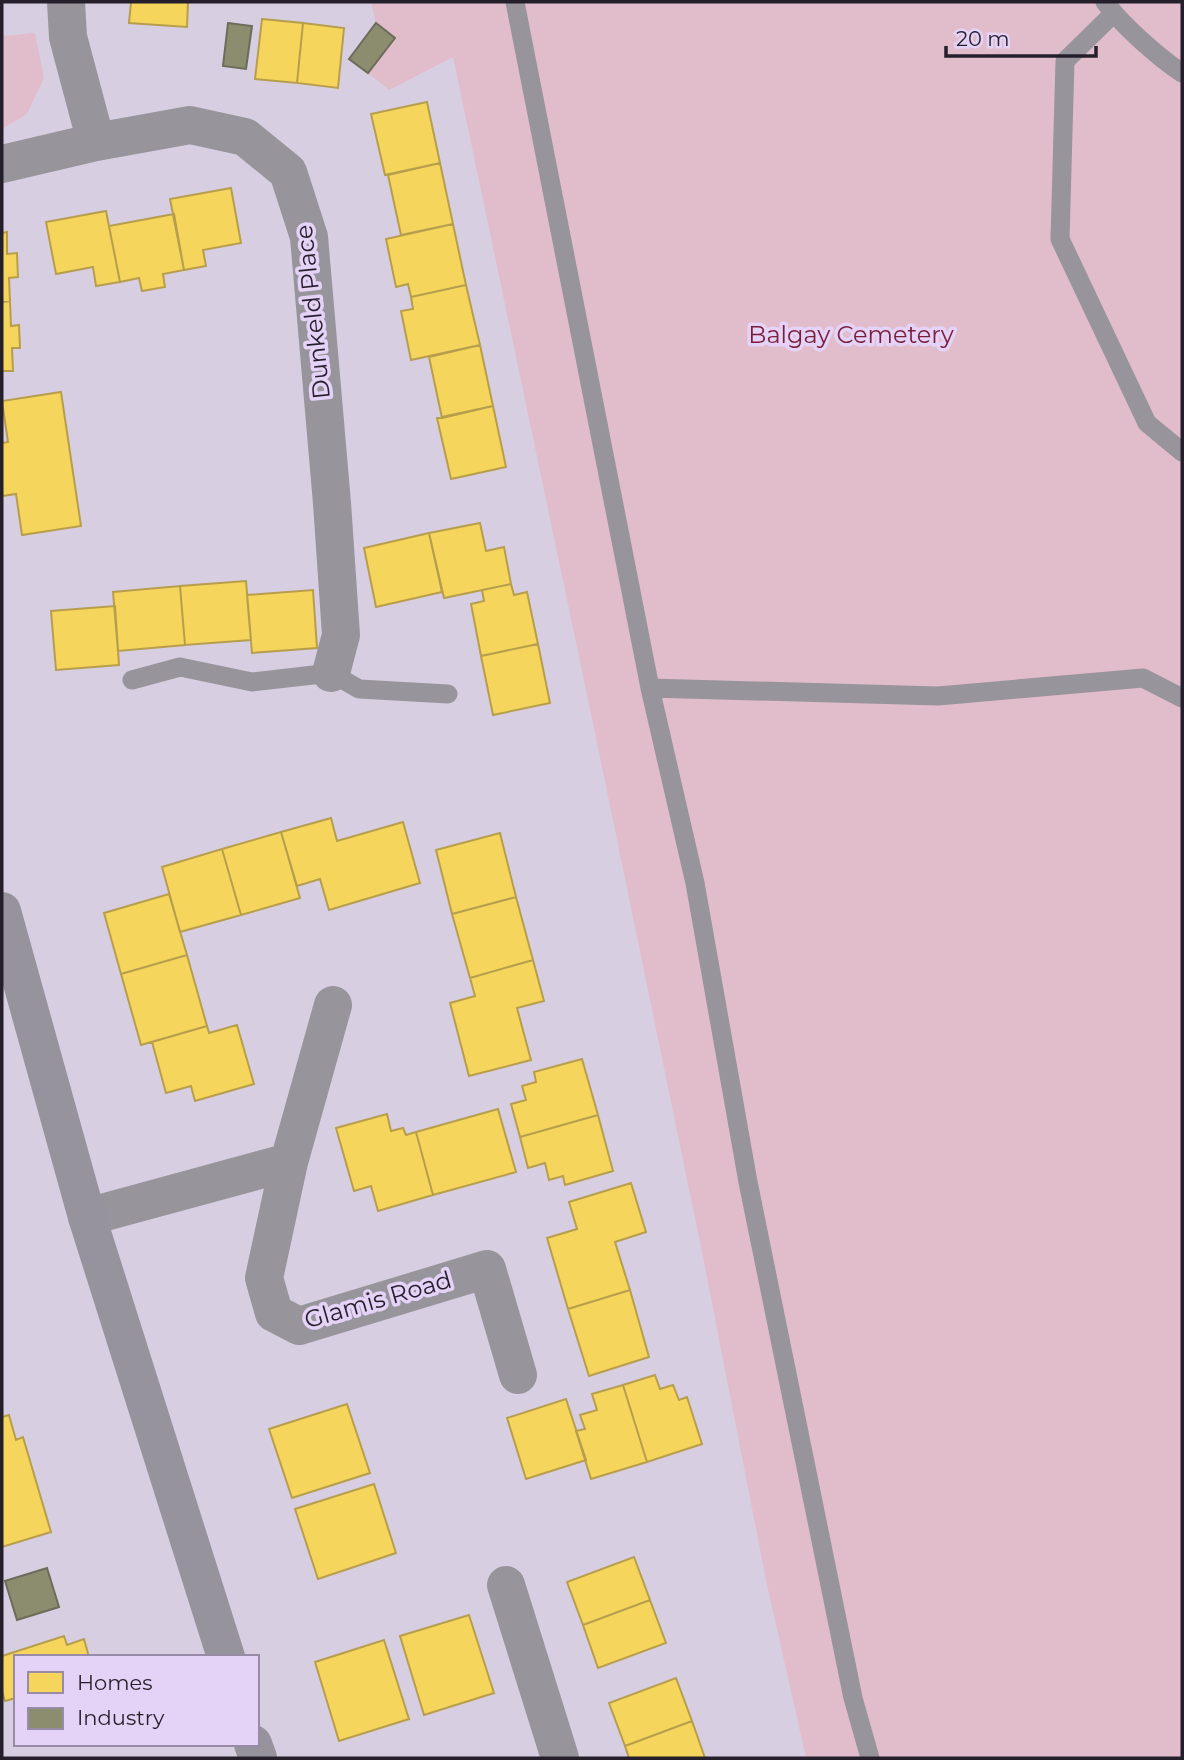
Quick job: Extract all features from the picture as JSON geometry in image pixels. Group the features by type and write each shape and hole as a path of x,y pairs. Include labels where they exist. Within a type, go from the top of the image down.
{"street":[{"path":"66,2 68,37 96,142"},
{"name":"Dunkeld Place","path":"2,164 96,142 190,125 245,137 288,172 309,237 332,503 341,635 331,673"},
{"path":"2,911 87,1217 225,1655"},
{"name":"Glamis Road","path":"333,1005 289,1162 264,1278 274,1313 299,1326 487,1269 518,1375"},
{"path":"87,1217 289,1162"},
{"path":"506,1584 557,1757"}],"lane":[{"path":"514,2 650,688 695,883 748,1182 853,1698 870,1758"},
{"path":"1182,73 1168,64 1109,8 1065,61 1060,239 1147,423 1182,452"},
{"path":"132,680 180,667 251,682 331,673 359,689 448,694"},
{"path":"650,688 938,696 1143,678 1182,698"}],"green space":[{"name":"Balgay Cemetery","path":"371,2 1182,2 1182,1758 806,1758 766,1580 703,1257 453,57 389,90 368,73 395,38 376,23"},
{"path":"35,33 44,78 27,114 2,129 2,36"}],"building: Homes":[{"path":"131,2 188,2 187,27 129,23"},
{"path":"262,19 303,23 297,83 255,79"},
{"path":"303,23 344,28 338,88 297,83"},
{"path":"427,102 440,163 385,175 371,114"},
{"path":"440,163 453,224 401,235 388,175"},
{"path":"231,188 241,243 203,250 206,266 184,270 170,199"},
{"path":"106,211 120,282 96,286 93,267 56,274 46,222"},
{"path":"174,214 184,270 163,274 165,287 142,291 139,278 120,282 109,226"},
{"path":"453,224 466,285 411,297 408,284 396,287 386,239"},
{"path":"7,232 7,254 17,253 18,277 9,278 10,301 2,302 2,233"},
{"path":"466,285 480,345 411,360 401,311 413,309 411,297"},
{"path":"10,301 11,326 19,325 20,348 12,348 13,371 2,371 2,302"},
{"path":"480,345 493,406 442,418 429,357"},
{"path":"61,392 81,526 22,535 16,494 2,496 2,443 8,442 2,401"},
{"path":"493,406 506,467 451,479 437,418"},
{"path":"480,523 486,551 504,547 511,584 444,598 429,533"},
{"path":"429,533 442,592 376,607 364,548"},
{"path":"246,581 251,640 185,645 180,586"},
{"path":"511,584 514,595 527,592 538,644 481,656 471,604 484,601 482,590"},
{"path":"180,586 185,645 118,651 113,592"},
{"path":"313,590 317,648 252,653 247,595"},
{"path":"115,606 119,665 56,670 51,611"},
{"path":"538,644 550,703 493,715 481,656"},
{"path":"331,818 337,841 403,822 420,883 329,910 320,879 297,886 281,832"},
{"path":"281,832 300,898 241,915 222,849"},
{"path":"500,833 516,897 452,914 436,850"},
{"path":"222,849 241,915 180,932 162,867"},
{"path":"169,894 187,955 121,974 104,913"},
{"path":"516,897 533,960 470,978 452,914"},
{"path":"187,955 207,1026 141,1045 121,974"},
{"path":"533,960 544,1001 517,1008 531,1060 469,1076 450,1003 475,996 470,978"},
{"path":"237,1025 254,1084 195,1101 191,1086 166,1093 152,1042 207,1026 209,1033"},
{"path":"582,1059 598,1115 520,1137 511,1104 526,1100 522,1086 536,1082 534,1072"},
{"path":"498,1109 516,1172 433,1195 416,1132"},
{"path":"387,1114 391,1131 403,1128 406,1135 416,1132 433,1195 378,1211 371,1186 354,1191 336,1128"},
{"path":"598,1115 613,1171 565,1185 563,1176 549,1180 545,1163 528,1168 520,1137"},
{"path":"631,1183 646,1232 615,1242 630,1290 568,1309 547,1238 577,1229 569,1202"},
{"path":"630,1290 649,1357 589,1376 568,1309"},
{"path":"655,1375 660,1389 673,1385 679,1400 687,1397 702,1444 647,1462 623,1385"},
{"path":"623,1385 647,1462 591,1479 576,1431 585,1429 580,1415 597,1410 592,1394"},
{"path":"566,1399 586,1460 526,1479 507,1418"},
{"path":"347,1404 370,1473 292,1498 269,1429"},
{"path":"9,1415 16,1440 23,1437 51,1532 2,1547 2,1417"},
{"path":"374,1484 396,1553 318,1579 295,1509"},
{"path":"634,1557 650,1600 583,1625 567,1582"},
{"path":"650,1600 666,1643 598,1668 583,1625"},
{"path":"469,1615 494,1693 424,1715 400,1636"},
{"path":"64,1636 67,1645 84,1639 88,1655 14,1655 14,1699 5,1701 2,1691 2,1656"},
{"path":"384,1640 409,1719 339,1741 315,1662"},
{"path":"676,1678 692,1721 625,1746 609,1703"},
{"path":"692,1721 705,1758 629,1758 625,1746"}],"building: Industry":[{"path":"228,23 252,26 246,69 223,66"},
{"path":"376,23 395,38 368,73 349,59"},
{"path":"47,1568 59,1607 17,1620 5,1581"}]}
